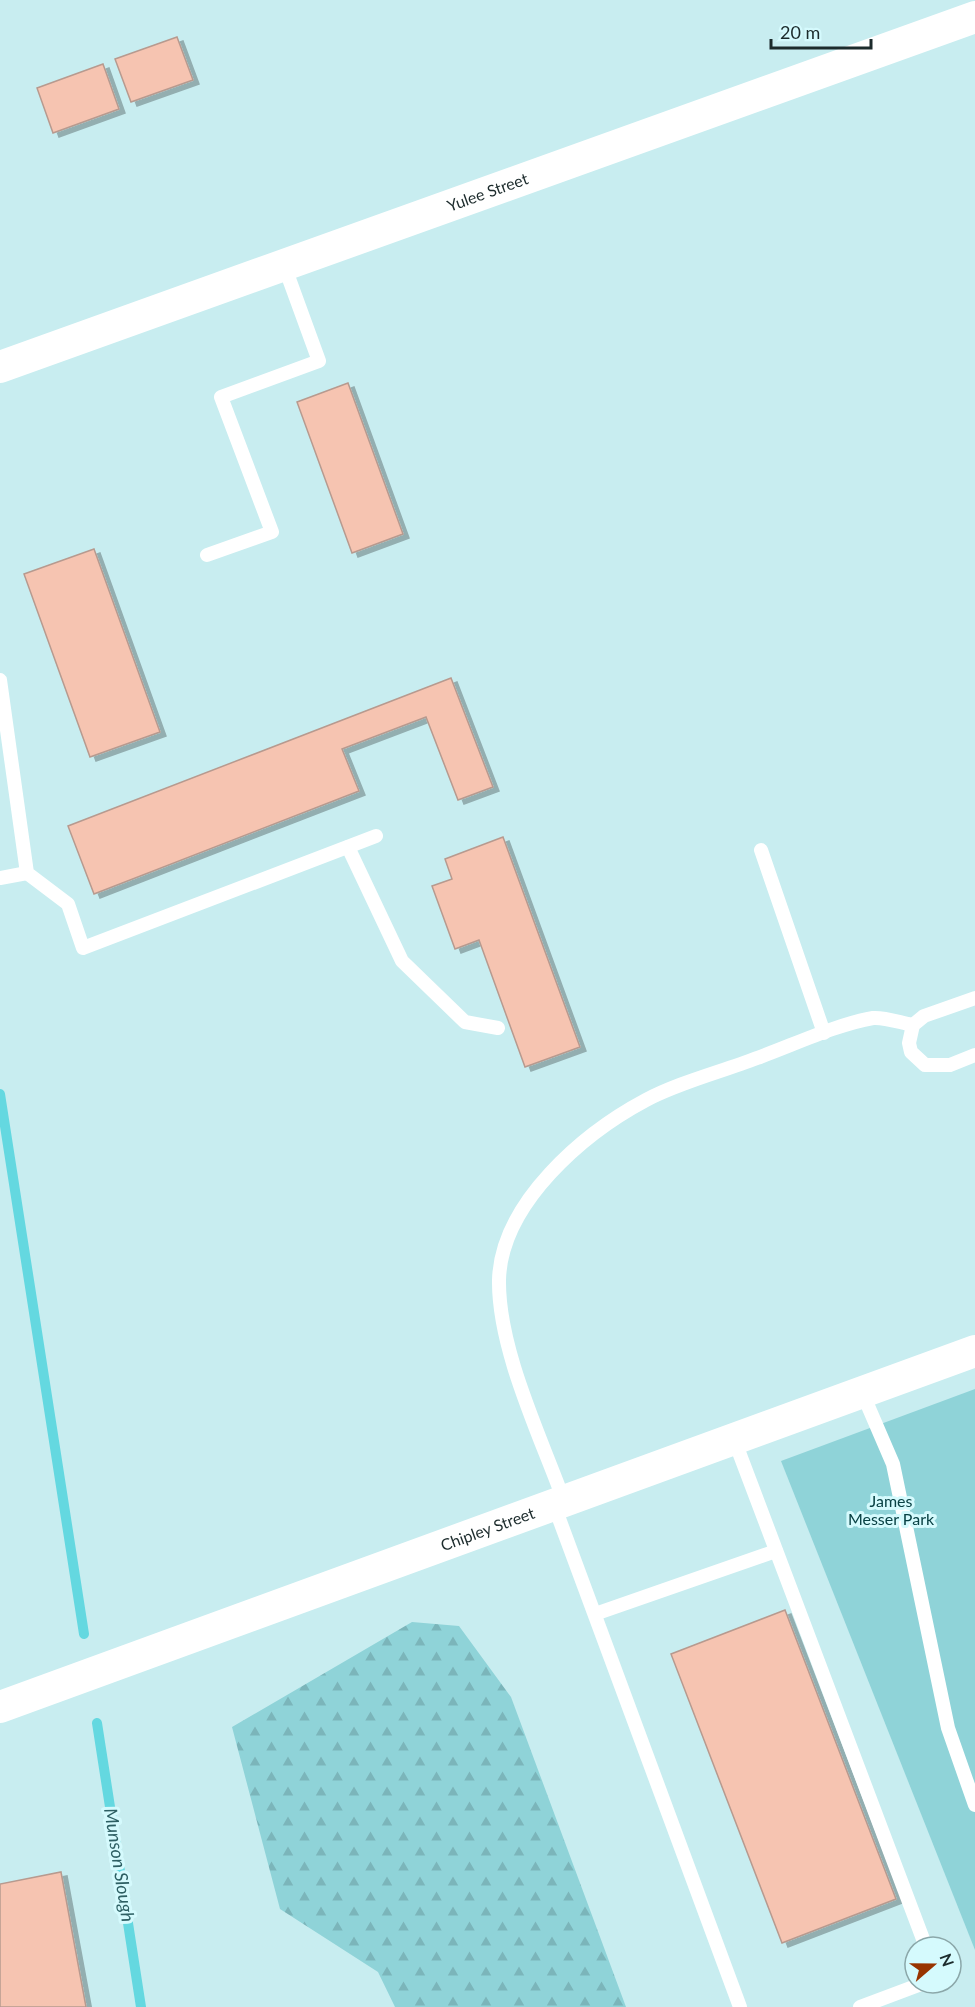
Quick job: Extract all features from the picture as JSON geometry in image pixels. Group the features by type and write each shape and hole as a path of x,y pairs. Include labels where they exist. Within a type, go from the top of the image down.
{"street":[{"name":"Yulee Street","path":"0,367 975,17"},
{"name":"Chipley Street","path":"0,1707 975,1351"}],"lane":[{"path":"207,555 272,532 221,397 319,361 284,265"},
{"path":"0,680 27,873 68,904 83,948 376,836"},
{"path":"348,847 402,961 465,1022 498,1028"},
{"path":"760,850 824,1034"},
{"path":"0,878 27,873"},
{"path":"975,998 924,1016 913,1025 909,1043 911,1052 925,1065 950,1065 975,1055"},
{"path":"740,2007 595,1614 503,1330 499,1278 508,1240 530,1197 563,1160 604,1125 648,1099 824,1034 874,1018 913,1025"},
{"path":"862,1392 893,1464 948,1728 975,1805"},
{"path":"734,1439 922,1935"},
{"path":"595,1614 776,1551"},
{"path":"860,2007 903,1991"}],"green space":[{"name":"James Messer Park","path":"975,1389 975,1950 781,1461"},
{"path":"412,1622 459,1626 511,1697 626,2007 395,2007 378,1972 280,1909 232,1727"}],"building":[{"path":"177,37 193,80 131,102 115,59"},
{"path":"103,64 119,109 53,133 37,88"},
{"path":"348,383 403,534 352,553 297,402"},
{"path":"94,549 160,732 90,757 24,574"},
{"path":"451,678 493,787 458,800 426,717 342,749 359,791 94,894 68,826"},
{"path":"503,837 580,1047 525,1067 479,940 455,949 432,886 452,879 445,859"},
{"path":"785,1610 896,1899 782,1943 671,1654"},
{"path":"61,1872 86,2007 0,2007 0,1884"}],"waterway":[{"path":"0,1094 84,1634"},
{"name":"Munson Slough","path":"97,1723 141,2007"}]}
